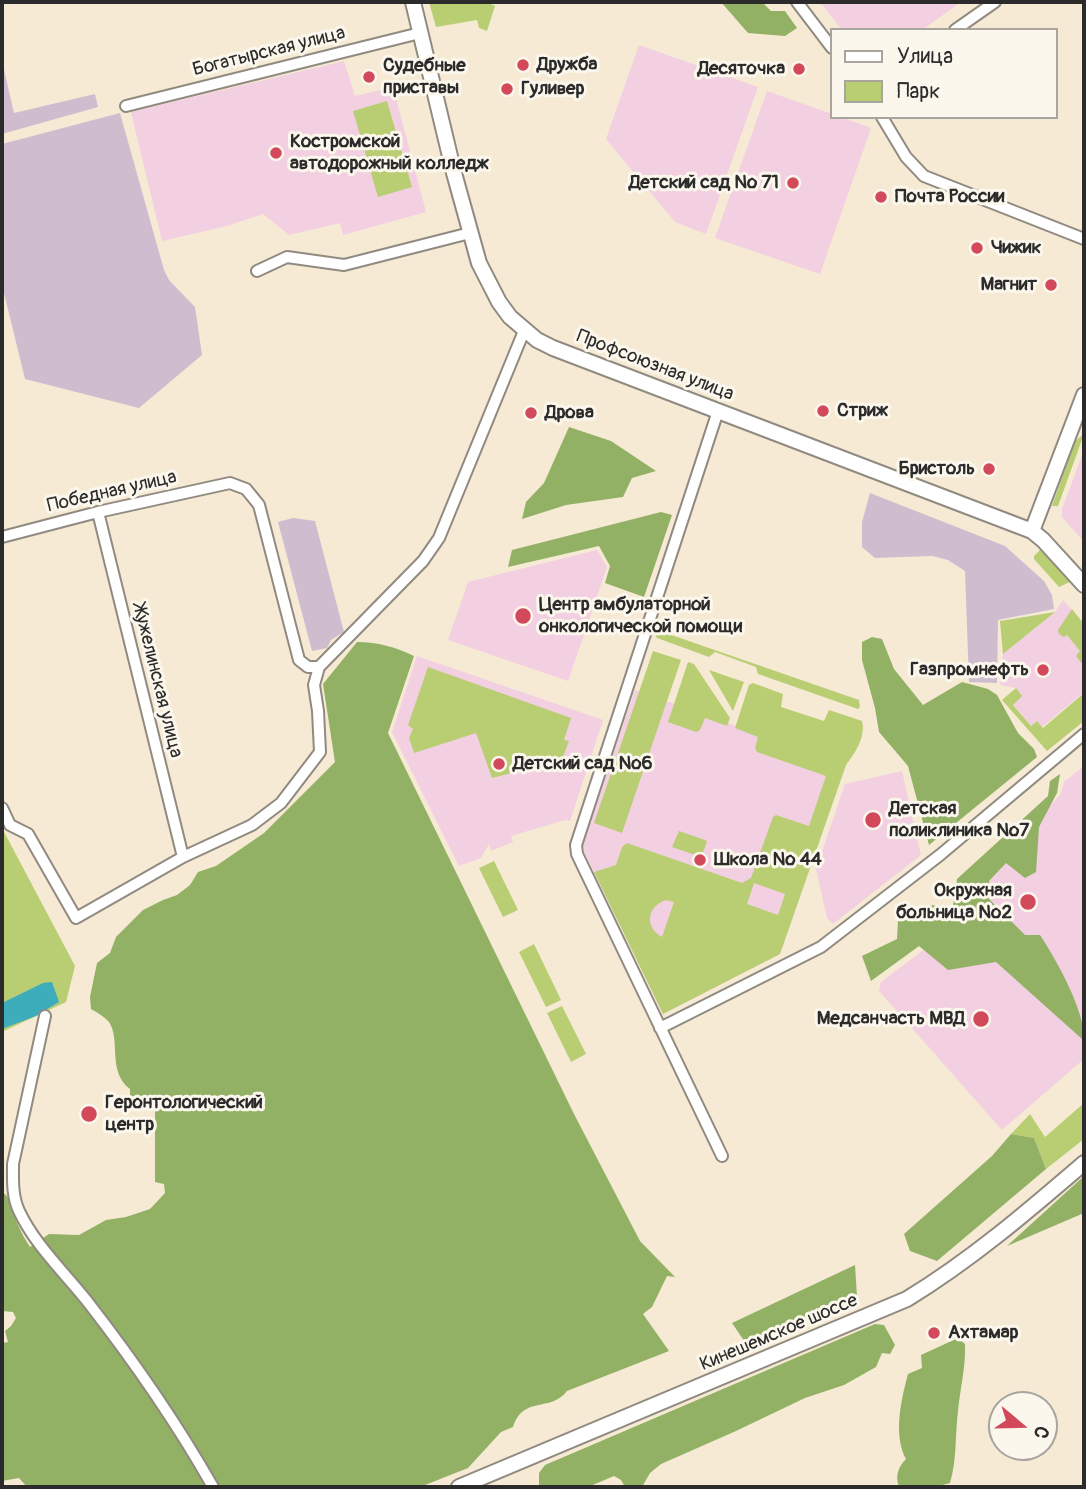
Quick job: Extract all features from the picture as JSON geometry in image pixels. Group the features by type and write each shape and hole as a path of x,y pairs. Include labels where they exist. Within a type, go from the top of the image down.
{"main road":[{"name":"Профсоюзная улица","path":"413,2 478,263 510,317 524,331 553,348 1032,531 1084,585"},
{"path":"1032,531 1084,395"},
{"name":"Кинешемское шоссе","path":"458,1487 907,1299 950,1273 989,1244 1084,1163"}],"street":[{"path":"797,2 830,45"},
{"path":"958,28 995,2"},
{"name":"Богатырская улица","path":"126,106 420,33"},
{"path":"884,119 906,157 923,176 1084,239"},
{"path":"257,271 287,257 344,265 470,233"},
{"path":"2,808 10,825 29,834 76,918 183,858 253,825 281,803 320,752 314,685 318,667 423,561 439,538 524,331"},
{"path":"718,411 576,845 577,854 722,1156"},
{"name":"Победная улица","path":"2,537 98,512 230,483 246,489 260,505 299,660 308,667 318,667"},
{"name":"Жужелинская улица","path":"98,512 183,858"},
{"path":"660,1028 821,947 940,855 1084,734"},
{"path":"45,1016 13,1164 13,1189 19,1211 165,1409 213,1487"}],"shaded area":[{"path":"820,2 961,2 925,28 840,28"},
{"path":"639,45 758,87 706,234 675,222 606,139"},
{"path":"2,61 14,113 95,94 98,107 2,134"},
{"name":"Костромской автодорожный колледж","path":"344,61 355,96 393,87 426,212 343,235 340,223 289,235 263,214 227,226 162,241 131,112"},
{"name":"Детский сад № 71","path":"767,91 830,113 830,119 846,119 871,128 820,274 715,238"},
{"path":"120,113 164,270 169,280 195,307 202,355 139,408 25,379 2,285 2,144"},
{"path":"1084,450 1084,542 1062,517 1062,509"},
{"path":"870,493 1005,546 1044,581 1052,595 1054,609 998,620 997,683 969,682 965,571 948,560 932,556 875,558 862,547 862,522"},
{"path":"293,518 315,521 344,632 331,640 327,648 312,651 278,522"},
{"name":"Центр амбулаторной онкологической помощи","path":"597,550 607,567 568,681 448,640 468,582"},
{"name":"Газпромнефть","path":"1063,600 1084,624 1084,692 1042,727 1037,721 1031,726 1013,704 1016,688 1000,685 1003,654 1055,612"},
{"name":"Детский сад №6","path":"417,656 603,720 570,821 565,820 511,836 513,842 491,851 489,844 481,858 459,866 392,732"},
{"name":"Школа № 44","path":"635,690 846,765 780,954 663,1014 582,847"},
{"path":"1084,766 1084,1059 1002,1130 879,991 881,982 967,917 976,886 1061,794 1064,782"},
{"name":"Детская поликлиника №7","path":"902,771 921,855 833,924 827,918 816,869 845,784"}],"green space":[{"path":"429,2 486,2 495,6 487,31 479,28 477,20 436,27"},
{"path":"721,2 762,2 771,11 785,11 797,28 785,36 748,33"},
{"path":"387,101 412,187 378,197 353,111"},
{"path":"569,427 611,441 656,471 632,478 623,497 566,505 522,519 526,502 544,483"},
{"path":"1084,434 1058,506 1052,506 1075,441"},
{"path":"661,512 672,515 644,597 605,583 610,566 599,546 508,567 512,550"},
{"path":"1040,550 1070,582 1059,587 1034,559"},
{"path":"1072,609 1084,624 1084,666 1076,656 1080,651 1067,635 1064,637 1058,630"},
{"path":"1055,612 1003,654 1000,621"},
{"path":"657,630 859,700 860,707 858,709 758,674 756,667 715,652 709,657 657,638"},
{"path":"872,637 882,639 894,669 923,705 962,682 988,689 997,695 1018,733 1034,749 1037,757 929,845 908,766 879,732 862,660 862,642"},
{"path":"357,642 386,646 414,656 388,733 574,1114 640,1241 675,1277 667,1276 652,1307 643,1314 669,1351 567,1391 553,1401 530,1407 517,1417 513,1427 501,1432 468,1468 420,1487 27,1487 19,1478 2,1481 2,1343 8,1342 5,1331 16,1318 13,1312 2,1311 2,1192 11,1203 19,1227 30,1247 49,1234 79,1235 106,1220 150,1209 165,1193 164,1184 155,1182 155,1110 151,1096 146,1096 141,1103 133,1104 130,1089 123,1082 116,1065 114,1038 109,1022 91,1009 90,997 97,963 110,953 116,937 143,910 177,895 190,885 198,872 216,866 264,833 335,762 323,684"},
{"path":"653,651 681,660 622,833 594,823"},
{"path":"688,662 694,664 730,718 727,726 705,718 700,730 696,732 668,722"},
{"path":"428,667 571,718 564,740 569,741 562,760 492,778 476,733 414,753 409,738 413,729 408,725"},
{"path":"709,670 744,682 733,711"},
{"path":"753,683 783,694 781,707 824,721 829,710 862,721 861,739 846,765 780,954 663,1014 594,872 616,865 622,847 627,843 742,883 751,878 773,817 776,815 809,826 826,776 757,752 755,748 758,737 735,728 749,685","holes":["754,883 785,894 778,915 747,904","666,900 674,902 662,937 652,928 650,917 655,907"]},
{"path":"1016,688 1022,696 1013,705 1031,726 1037,721 1043,728 1084,693 1084,721 1047,751 1002,700"},
{"path":"1060,774 1057,793 1039,827 1036,872 1025,878 1006,863 989,881 989,899 1025,935 1040,935 1061,970 1074,999 1084,1038 996,962 948,970 919,946 871,981 862,956 897,939 898,921 926,905 953,906 957,879 1048,796 1050,781"},
{"path":"2,828 75,966 66,1002 2,1032"},
{"path":"679,831 707,842 701,857 672,847"},
{"path":"494,861 518,910 503,917 479,868"},
{"path":"534,944 561,1000 546,1007 519,952"},
{"path":"562,1006 586,1054 571,1062 547,1013"},
{"path":"1084,1103 1084,1139 1046,1169 1034,1138 1011,1134 1030,1114 1045,1137"},
{"path":"1011,1134 1034,1138 1046,1169 937,1261 910,1251 904,1234 992,1156"},
{"path":"1084,1176 1084,1213 1007,1246"},
{"path":"855,1265 857,1297 747,1345 732,1323"},
{"path":"875,1324 884,1325 895,1345 890,1354 882,1353 876,1367 844,1385 805,1398 661,1464 650,1473 642,1487 625,1487 621,1480 614,1476 588,1487 539,1487 539,1473 545,1465"},
{"path":"958,1338 965,1344 965,1361 950,1483 935,1487 899,1487 898,1472 906,1459 899,1428 908,1374 922,1368 921,1355"}],"water":[{"path":"52,982 59,1002 36,1016 2,1029 2,1003 43,983"}],"place":[{"name":"Дружба","path":"523,65"},
{"name":"Десяточка","path":"799,69"},
{"name":"Судебные приставы","path":"369,77"},
{"name":"Гуливер","path":"507,89"},
{"name":"Костромской автодорожный колледж","path":"276,153"},
{"name":"Детский сад № 71","path":"793,183"},
{"name":"Почта России","path":"881,197"},
{"name":"Чижик","path":"977,248"},
{"name":"Магнит","path":"1051,285"},
{"name":"Стриж","path":"823,411"},
{"name":"Дрова","path":"531,413"},
{"name":"Бристоль","path":"989,469"},
{"name":"Центр амбулаторной онкологической помощи","path":"523,616"},
{"name":"Газпромнефть","path":"1043,670"},
{"name":"Детский сад №6","path":"499,764"},
{"name":"Детская поликлиника №7","path":"873,820"},
{"name":"Школа № 44","path":"700,860"},
{"name":"Окружная больница №2","path":"1028,902"},
{"name":"Медсанчасть МВД","path":"981,1019"},
{"name":"Геронтологический центр","path":"89,1114"},
{"name":"Ахтамар","path":"934,1333"}]}
